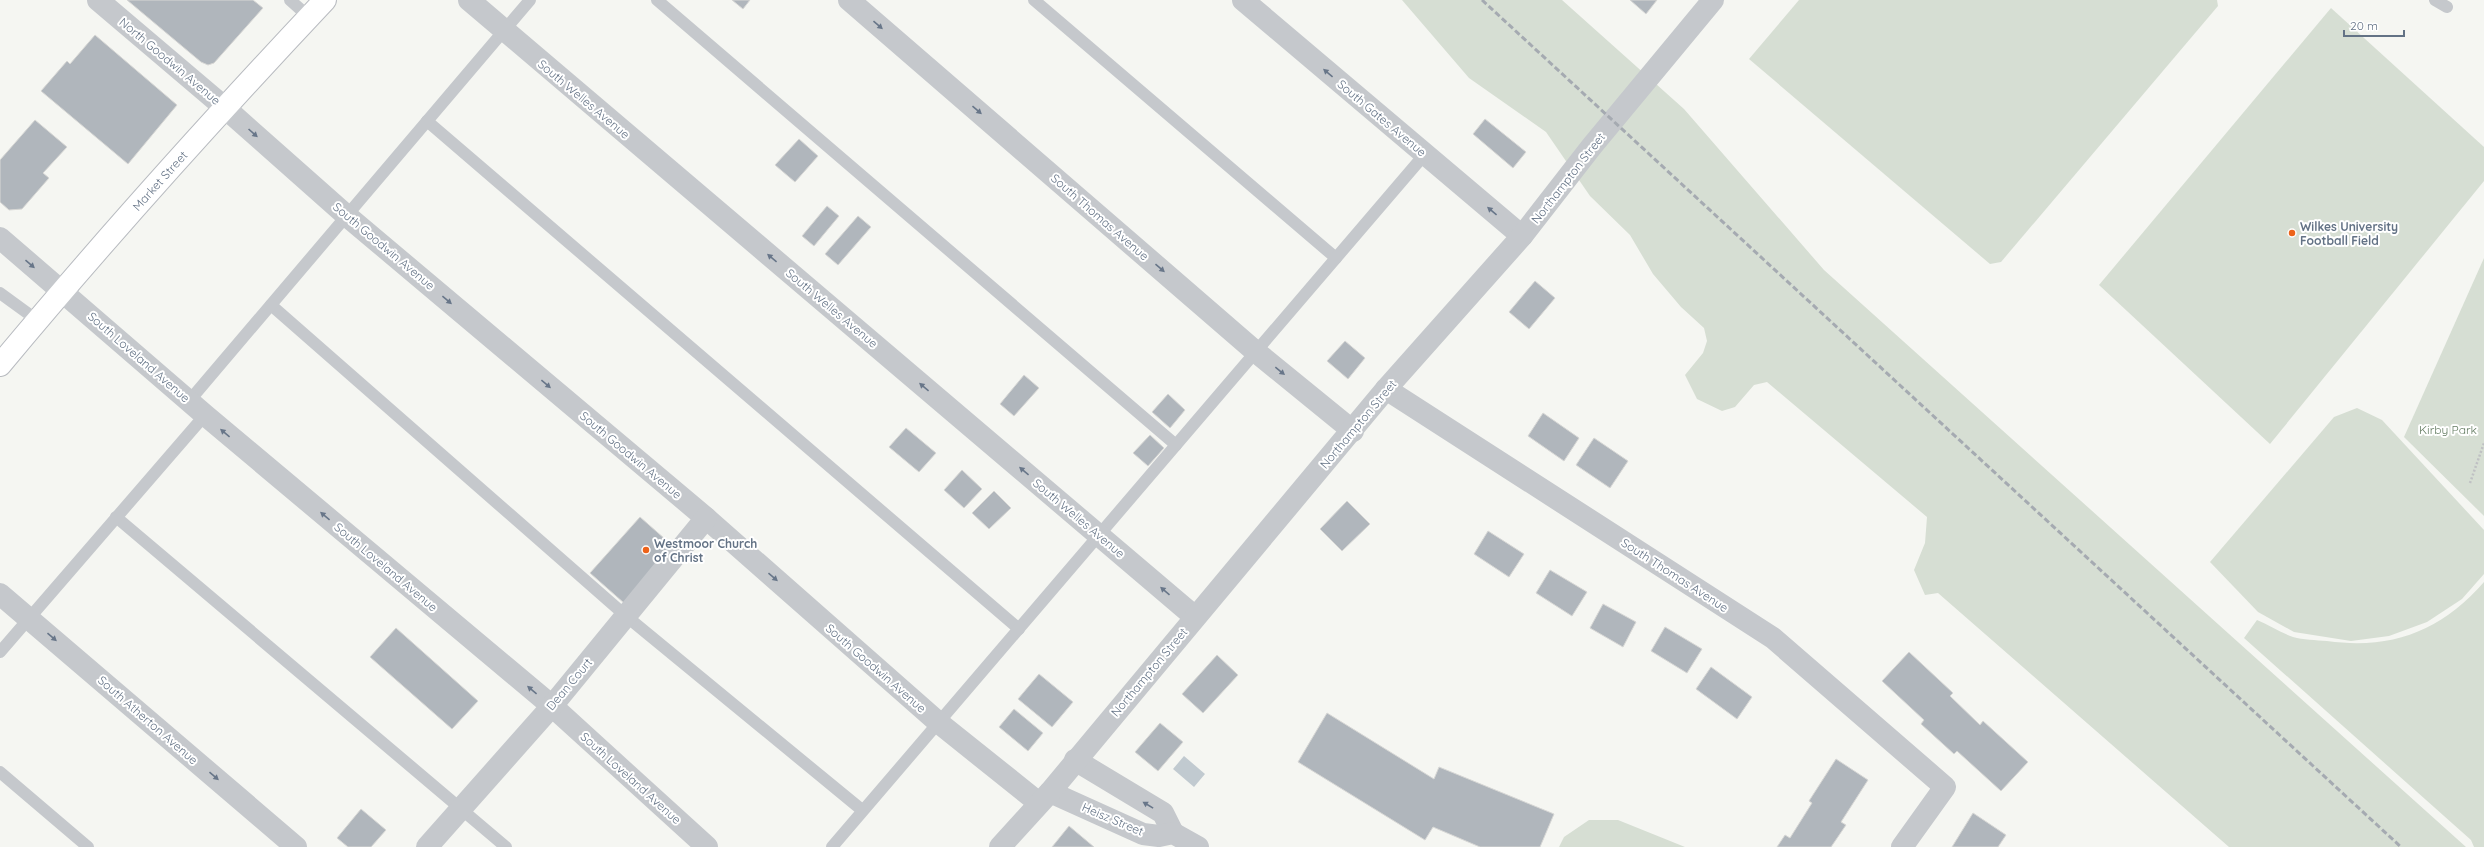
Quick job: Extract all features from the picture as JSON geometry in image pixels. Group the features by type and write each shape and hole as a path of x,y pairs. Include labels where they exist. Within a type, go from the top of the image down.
{"main road":[{"name":"Market Street","path":"1,362 61,291 224,107 325,0"}],"street":[{"name":"North Goodwin Avenue","path":"98,0 224,107"},
{"name":"South Thomas Avenue","path":"849,0 1256,352 1353,431"},
{"name":"South Gates Avenue","path":"1243,0 1522,236"},
{"name":"Northampton Street","path":"1000,847 1045,797 1353,431 1386,389 1522,236 1592,146 1713,0"},
{"name":"South Welles Avenue","path":"472,1 503,31 1099,534 1195,617"},
{"name":"South Goodwin Avenue","path":"224,107 347,216 706,518 938,723 1045,797"},
{"name":"South Loveland Avenue","path":"1,241 197,408 552,706 707,847"},
{"name":"South Thomas Avenue","path":"1386,389 1773,638 1945,787 1902,847"},
{"name":"Dean Court","path":"427,847 552,706 706,518"},
{"name":"South Atherton Avenue","path":"0,594 29,617 296,847"},
{"path":"1075,760 1163,813 1173,833 1198,847"},
{"name":"Heisz Street","path":"1045,797 1143,834 1159,836 1173,833"}],"lane":[{"path":"290,0 309,17"},
{"path":"0,652 116,517 197,408 270,305 530,0"},
{"path":"657,0 1176,445"},
{"path":"1034,0 1336,258"},
{"path":"2435,0 2447,7"},
{"path":"427,121 1019,629"},
{"path":"832,847 862,810 1019,629 1425,154"},
{"path":"0,293 37,320"},
{"path":"270,305 626,616 862,810"},
{"path":"116,517 506,847"},
{"path":"0,772 88,847"}],"path":[{"path":"2470,483 2484,444"}],"green space":[{"path":"1402,0 1562,0 1684,109 1824,270 2466,847 2229,847 1938,593 1925,595 1914,570 1925,543 1927,517 1767,382 1754,385 1735,407 1722,411 1697,399 1685,375 1703,353 1707,341 1704,328 1681,307 1653,274 1630,235 1590,196 1546,132 1469,78"},
{"path":"1799,0 2217,0 2218,6 2001,262 1990,264 1749,59"},
{"name":"Wilkes University Football Field","path":"2331,8 2484,147 2484,181 2270,444 2099,285"},
{"name":"Kirby Park","path":"2484,258 2484,516 2404,437"},
{"path":"2357,408 2382,420 2484,530 2484,574 2462,599 2427,622 2389,636 2351,641 2294,632 2258,612 2210,562 2334,417"},
{"path":"2484,582 2484,847 2474,847 2471,840 2244,638 2257,620 2288,635 2301,639 2351,643 2394,639 2433,625 2468,599"},
{"path":"1589,820 1618,820 1685,847 1559,847 1564,837"}],"shaded area":[{"path":"1184,756 1205,774 1194,787 1173,769"}],"building":[{"path":"127,0 253,0 263,8 214,63 208,65 201,62"},
{"path":"732,0 750,0 743,9"},
{"path":"1630,0 1657,0 1646,14"},
{"path":"95,35 177,105 128,164 41,91 67,61 70,64"},
{"path":"1485,119 1526,152 1513,168 1473,134"},
{"path":"35,120 67,147 43,173 49,178 22,209 9,210 0,202 0,160"},
{"path":"799,139 818,156 795,182 775,165"},
{"path":"827,206 839,216 814,246 802,236"},
{"path":"858,216 871,227 838,265 825,254"},
{"path":"1535,281 1555,298 1529,329 1509,312"},
{"path":"1345,341 1365,358 1348,379 1327,361"},
{"path":"1024,375 1039,388 1014,416 1000,404"},
{"path":"1168,394 1185,410 1170,428 1152,412"},
{"path":"1543,413 1579,438 1564,461 1528,436"},
{"path":"906,428 936,453 919,472 889,447"},
{"path":"1150,435 1164,448 1148,466 1133,453"},
{"path":"1594,438 1628,461 1610,488 1576,465"},
{"path":"962,470 982,489 964,508 944,490"},
{"path":"994,491 1011,508 989,529 972,513"},
{"path":"1347,501 1370,524 1342,551 1320,529"},
{"path":"640,517 674,547 624,603 590,573"},
{"path":"1488,531 1524,554 1509,577 1474,554"},
{"path":"1550,570 1587,592 1572,616 1536,593"},
{"path":"1603,604 1636,622 1623,647 1590,628"},
{"path":"1665,627 1702,649 1687,673 1651,651"},
{"path":"396,628 478,701 452,729 370,657"},
{"path":"1909,652 1953,693 1950,696 1980,725 1983,721 2028,762 2001,791 1957,751 1954,754 1921,724 1924,720 1882,681"},
{"path":"1217,655 1238,675 1203,713 1182,694"},
{"path":"1711,667 1752,697 1737,719 1696,689"},
{"path":"1039,674 1073,702 1052,727 1018,699"},
{"path":"1014,709 1043,733 1028,751 999,727"},
{"path":"1327,713 1434,779 1439,767 1554,814 1540,847 1480,847 1433,827 1425,840 1298,762"},
{"path":"1160,723 1183,742 1158,771 1135,752"},
{"path":"1836,759 1868,780 1841,822 1846,825 1831,847 1777,847 1785,835 1790,838 1812,803 1809,801"},
{"path":"361,809 386,830 371,847 348,847 337,838"},
{"path":"1973,813 2006,835 1998,847 1952,847"},
{"path":"1069,826 1094,847 1052,847"}],"railway":[{"path":"1482,0 2401,847"}],"place":[{"name":"Wilkes University Football Field","path":"2292,233"},
{"name":"Westmoor Church of Christ","path":"646,550"}]}
